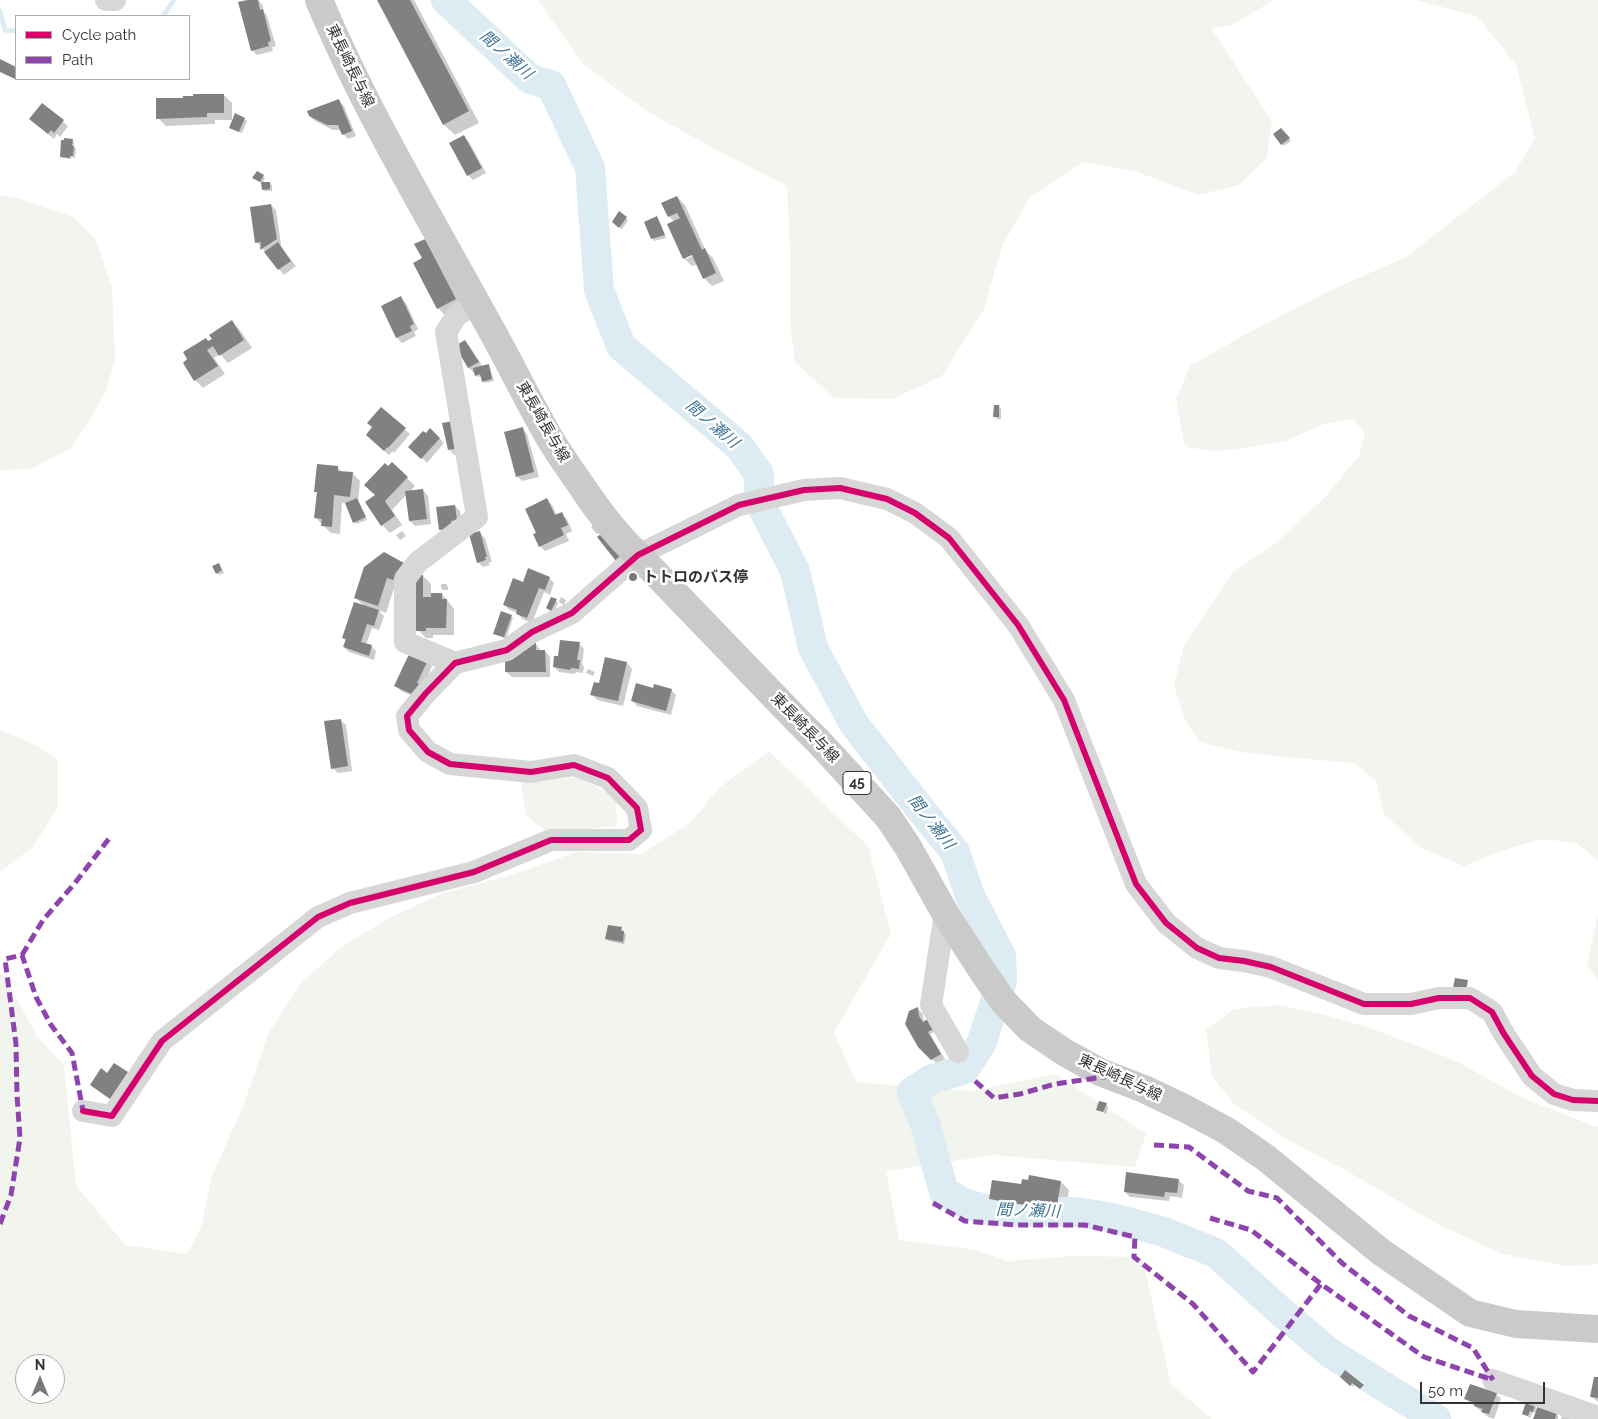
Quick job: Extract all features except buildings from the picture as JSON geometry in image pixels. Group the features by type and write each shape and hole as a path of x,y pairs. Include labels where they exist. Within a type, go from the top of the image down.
{"main road":[{"name":"東長崎長与線","path":"319,0 353,75 550,438 597,508 626,544 819,742 888,817 908,847 945,913 1003,1001 1030,1029 1064,1052 1100,1072 1186,1109 1227,1131 1266,1158 1381,1252 1470,1313 1516,1324 1598,1329"}],"street":[{"path":"106,0 115,0"},
{"path":"455,663 405,642 405,579 418,562 477,517 446,332 457,315 477,303"},
{"path":"83,1111 112,1116 162,1041 318,917 350,903 474,872 551,840 629,840 641,830 637,808 608,778 574,765 531,772 450,764 428,752 409,730 407,716 455,663 506,650 532,632 572,613 638,555 739,505 804,490 840,488 887,499 915,513 949,538 1018,625 1064,700 1136,884 1166,923 1197,948 1219,958 1271,967 1364,1004 1411,1004 1439,998 1470,998 1492,1012 1532,1076 1554,1094 1573,1100 1598,1102"},
{"path":"945,913 931,1005 958,1052"},
{"path":"1493,1380 1598,1417"}],"shaded area":[{"path":"538,0 1274,0 1232,25 1211,28 1272,121 1267,158 1239,185 1198,195 1135,171 1084,162 1030,197 1002,246 984,309 942,376 892,399 834,398 795,362 790,320 790,246 787,186 648,112 583,64"},
{"path":"1415,0 1598,0 1598,861 1577,843 1543,839 1507,849 1464,866 1421,848 1384,814 1376,781 1354,763 1240,752 1199,742 1185,720 1174,686 1184,645 1232,573 1277,542 1325,497 1359,456 1365,433 1353,419 1324,424 1288,440 1252,447 1215,451 1185,447 1176,399 1190,366 1248,333 1331,290 1406,257 1515,172 1535,138 1516,65 1477,16"},
{"path":"0,195 20,199 74,217 96,240 112,288 115,361 105,393 70,449 31,469 0,470"},
{"path":"0,730 34,744 58,760 58,807 33,847 0,872"},
{"path":"769,751 868,846 891,934 834,1032 856,1082 972,1091 1055,1074 1146,1134 1135,1167 993,1155 886,1171 899,1240 976,1250 1008,1261 1071,1256 1142,1257 1171,1384 1212,1419 0,1419 0,974 4,975 37,1036 64,1065 76,1185 125,1245 187,1254 201,1227 212,1175 243,1107 268,1034 301,983 340,948 389,918 443,893 505,877 577,852 642,854 691,822 719,788"},
{"path":"577,777 616,797 617,826 547,833 526,815 521,783"},
{"path":"1598,915 1598,981 1587,964"},
{"path":"1279,1005 1329,1016 1370,1028 1454,1060 1523,1098 1598,1126 1598,1264 1567,1266 1502,1254 1439,1225 1347,1171 1286,1139 1233,1103 1212,1076 1206,1030 1234,1009"}],"waterway":[{"path":"164,15 174,0"},
{"name":"間ノ瀬川","path":"446,0 530,79 551,85 590,168 599,290 621,346 739,446 759,474 759,501 795,571 813,648 854,724 955,852 970,896 1001,956 1002,981 981,1044 965,1069 930,1080 912,1092 925,1124 944,1192 966,1204 994,1211 1076,1212 1108,1217 1161,1231 1216,1253 1330,1353 1436,1419"},
{"path":"0,11 5,30 15,31"}],"marked path":[{"path":"22,955 43,920 75,883 111,836"},
{"path":"0,1224 11,1195 20,1138 16,1044 5,959 22,955 36,997 51,1025 72,1053 83,1111"},
{"path":"975,1081 994,1098 1020,1094 1055,1084 1110,1076"},
{"path":"1154,1145 1189,1147 1248,1191 1277,1198 1342,1263 1409,1316 1473,1348 1493,1380"},
{"path":"933,1203 965,1221 1016,1225 1085,1225 1135,1237 1134,1257 1193,1304 1253,1372 1321,1284"},
{"path":"1210,1218 1251,1230 1321,1284 1424,1357 1493,1380"}],"cycle path":[{"path":"83,1111 112,1116 162,1041 318,917 350,903 474,872 551,840 629,840 641,830 637,808 608,778 574,765 531,772 450,764 428,752 409,730 407,716 455,663 507,650 532,632 572,613 638,555 739,505 804,490 840,488 887,499 915,513 949,538 1018,625 1064,700 1136,884 1166,923 1197,948 1219,958 1271,967 1364,1004 1411,1004 1439,998 1470,998 1492,1012 1532,1076 1554,1094 1573,1100 1598,1101"}],"place":[{"name":"トトロのバス停","path":"633,577"}]}
